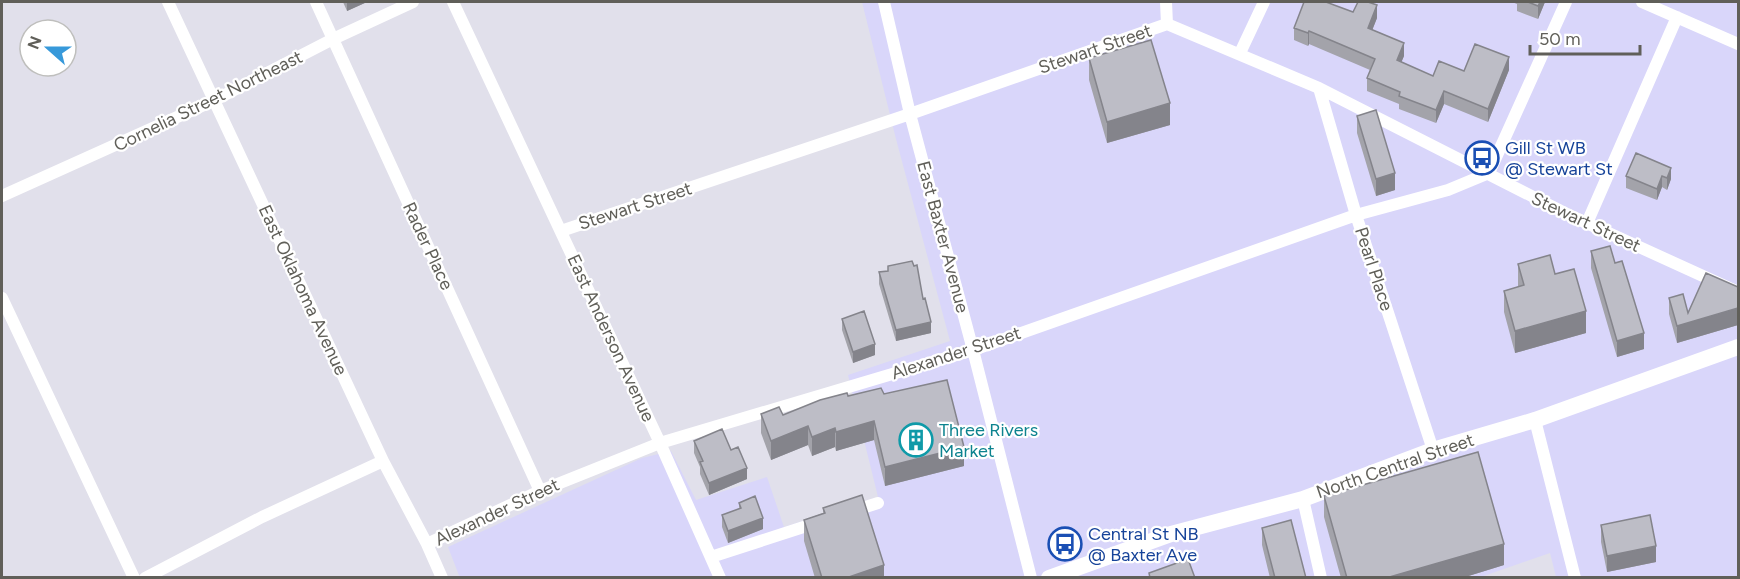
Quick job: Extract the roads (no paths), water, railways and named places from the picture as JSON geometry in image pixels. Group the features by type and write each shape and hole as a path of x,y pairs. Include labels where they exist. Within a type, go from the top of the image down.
{"main road":[{"name":"North Central Street","path":"1049,578 1171,534 1303,499 1433,450 1535,420 1738,347"}],"street":[{"name":"East Oklahoma Avenue","path":"168,2 383,461 427,544 442,578"},
{"name":"Rader Place","path":"316,2 540,491"},
{"name":"Cornelia Street Northeast","path":"2,196 215,100 333,39 413,2"},
{"name":"East Anderson Avenue","path":"453,2 660,443 720,578"},
{"name":"East Baxter Avenue","path":"884,2 910,114 1031,578"},
{"path":"1166,2 1167,24"},
{"path":"1240,54 1264,2"},
{"path":"1489,174 1566,2"},
{"path":"1642,2 1738,44"},
{"path":"1587,223 1677,17"},
{"name":"Stewart Street","path":"561,231 910,114 1167,24 1319,88 1587,223 1738,292"},
{"name":"Pearl Place","path":"1319,88 1356,215 1433,450"},
{"name":"Alexander Street","path":"427,544 540,491 660,443 973,350 1356,215 1448,190 1489,174"},
{"path":"2,298 134,578"},
{"path":"1535,420 1575,578"},
{"path":"145,578 262,517 383,461"},
{"path":"1303,499 1322,578"},
{"path":"711,557 878,503"}],"place":[{"name":"Gill St WB @ Stewart St","path":"1482,158"},
{"name":"Three Rivers Market","path":"916,440"},
{"name":"Central St NB @ Baxter Ave","path":"1065,544"}]}
